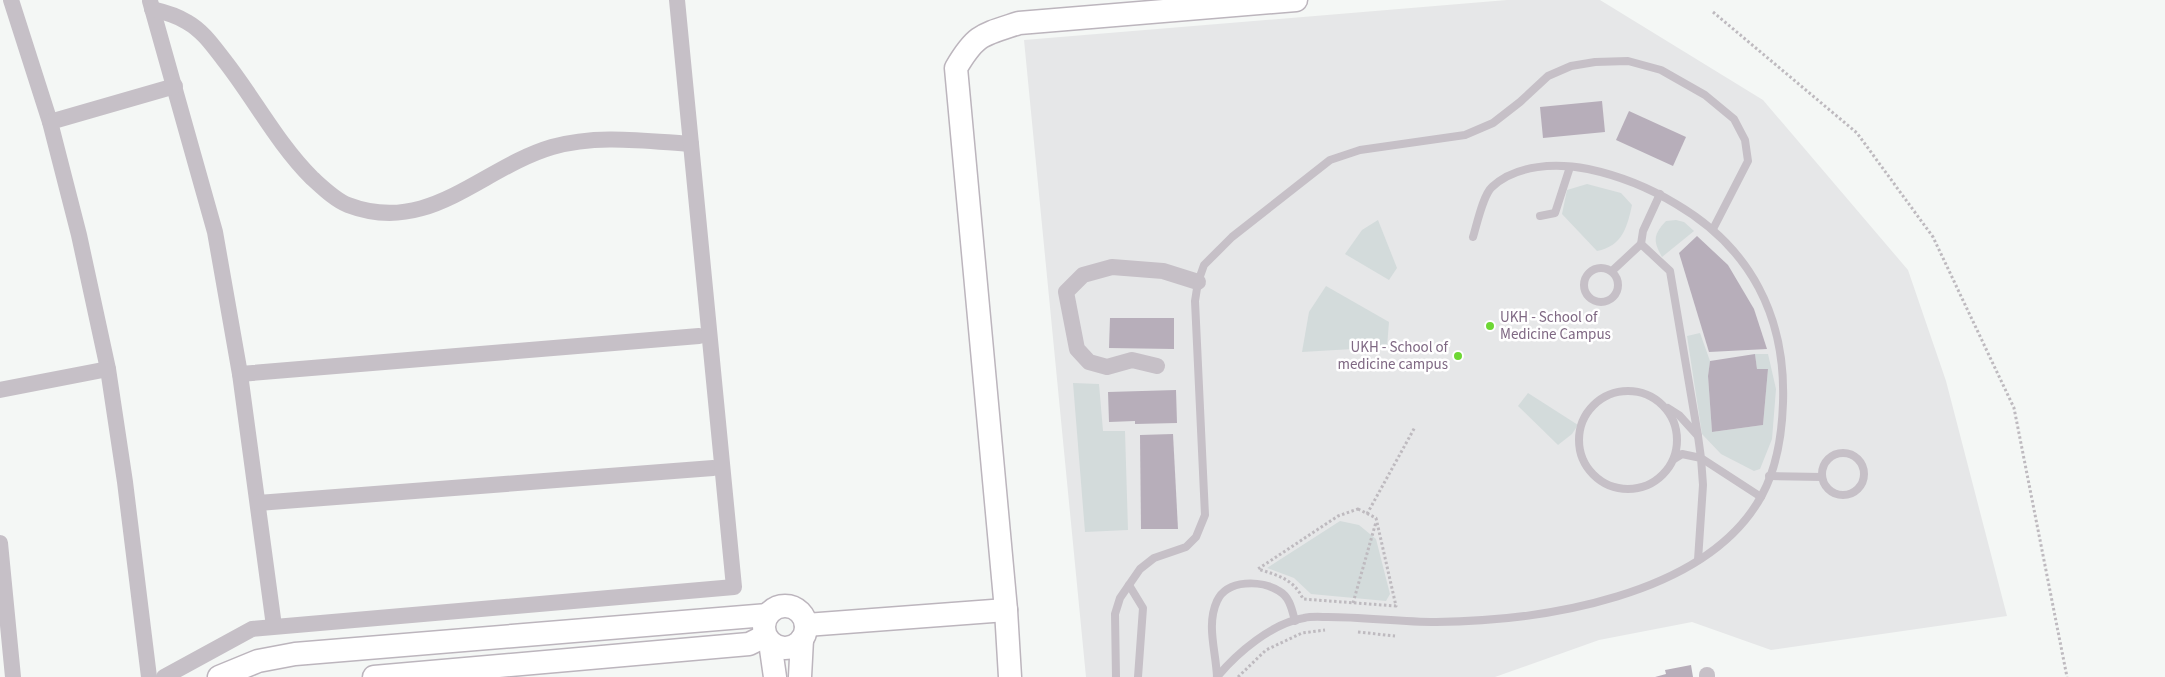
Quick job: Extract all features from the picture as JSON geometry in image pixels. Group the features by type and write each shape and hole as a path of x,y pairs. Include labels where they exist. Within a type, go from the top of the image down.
{"street":[{"path":"11,0 50,122 79,235 108,369 125,482 149,677"},
{"path":"164,677 252,629 734,587 677,0"},
{"path":"1010,677 1006,610 956,68 967,50 982,35 1018,23 1296,0"},
{"path":"151,5 188,22 205,36 294,159 321,186 347,204 385,214 423,209 466,190 521,160 551,147 592,140 636,140 691,144"},
{"path":"151,5 215,232 240,374 274,626"},
{"path":"50,122 175,86"},
{"path":"1157,366 1132,360 1107,368 1089,362 1076,349 1066,292 1083,275 1112,267 1163,271 1198,282"},
{"path":"240,374 699,336"},
{"path":"0,390 108,369"},
{"path":"258,503 713,468"},
{"path":"0,544 13,677"},
{"path":"775,677 767,631 772,609 786,605 800,612 804,632 800,677"},
{"path":"804,632 1006,610"},
{"path":"219,677 258,661 295,654 767,631 783,648 797,644 804,632"},
{"path":"374,677 749,644 767,631"}],"lane":[{"path":"1116,677 1115,614 1120,598 1140,570 1154,558 1186,547 1196,537 1205,515 1195,301 1198,282 1204,266 1232,237 1330,160 1360,150 1465,135 1493,123 1520,102 1548,76 1571,66 1595,62 1628,61 1661,70 1705,96 1734,119 1745,140 1748,161 1713,229"},
{"path":"1217,677 1238,654 1264,635 1303,618 1358,617 1396,621 1437,622 1506,618 1572,609 1663,580 1723,545 1761,497 1775,462 1782,425 1784,386 1782,356 1776,328 1760,288 1738,254 1713,229 1643,185 1610,174 1570,167 1546,166 1506,176 1488,189 1473,237"},
{"path":"1540,216 1555,213 1570,167"},
{"path":"1612,271 1641,244 1643,231 1660,194"},
{"path":"1641,244 1670,271 1701,458 1702,485 1698,560"},
{"path":"1601,268 1612,271 1618,280 1618,292 1606,302 1594,302 1584,288 1584,282 1590,272 1601,268"},
{"path":"1664,406 1673,418 1678,434 1677,451 1674,459 1671,466 1661,477 1648,486 1632,489 1616,488 1602,482 1590,472 1582,458 1578,443 1580,426 1587,411 1599,399 1614,392 1632,390 1648,394 1679,415 1698,436"},
{"path":"1849,453 1861,461 1864,467 1863,482 1860,488 1847,495 1832,492 1827,488 1822,477 1822,468 1825,462 1836,454 1849,453"},
{"path":"1674,459 1682,454 1701,458 1761,497"},
{"path":"1769,476 1822,477"},
{"path":"1217,677 1216,657 1210,630 1217,599 1223,593 1235,586 1246,583 1269,586 1280,591 1286,597 1291,606 1295,621"},
{"path":"1129,585 1143,608 1138,677"}],"path":[{"path":"1713,12 1856,134 1933,237 2014,408 2067,677"},
{"path":"1367,514 1415,426"},
{"path":"1358,509 1376,518 1376,521 1396,606 1303,600 1300,592 1285,578 1258,569 1338,516 1358,509"},
{"path":"1353,603 1376,521"},
{"path":"1238,677 1266,650 1302,633 1329,630"},
{"path":"1357,631 1394,636"}],"shaded area":[{"name":"UKH - School of Medicine Campus","path":"1507,0 1600,0 1763,100 1908,270 1946,381 2007,616 1771,650 1692,622 1599,640 1495,677 1086,677 1024,40"},
{"path":"1587,184 1621,193 1632,205 1622,235 1612,245 1597,251 1562,214 1567,190"},
{"path":"1378,220 1397,268 1389,280 1345,254 1362,230"},
{"path":"1676,220 1684,222 1694,231 1662,257 1657,247 1657,234 1666,221"},
{"path":"1326,286 1389,322 1387,347 1302,352 1309,312"},
{"path":"1700,333 1710,361 1708,376 1712,432 1763,425 1768,369 1757,369 1755,354 1768,354 1776,389 1772,439 1760,469 1754,471 1721,454 1702,434 1687,336"},
{"path":"1073,383 1099,384 1103,431 1125,431 1128,530 1085,532"},
{"path":"1528,393 1578,425 1572,434 1558,445 1518,406"},
{"path":"1340,521 1359,525 1376,539 1390,594 1386,601 1311,594 1294,578 1267,568"}],"building":[{"path":"1602,101 1605,132 1543,138 1540,107"},
{"path":"1629,111 1686,137 1673,166 1616,140"},
{"path":"1697,236 1728,265 1754,309 1767,349 1709,352 1679,253"},
{"path":"1110,318 1174,318 1174,349 1109,348"},
{"path":"1755,354 1757,369 1768,369 1763,425 1712,432 1708,376 1710,361"},
{"path":"1176,390 1177,423 1135,424 1135,421 1109,422 1108,392"},
{"path":"1173,434 1178,529 1141,529 1140,435"},
{"path":"1691,665 1693,677 1655,677 1666,674 1665,670"}],"place":[{"name":"UKH - School of Medicine Campus","path":"1490,326"},
{"name":"UKH - School of medicine campus","path":"1458,356"}]}
